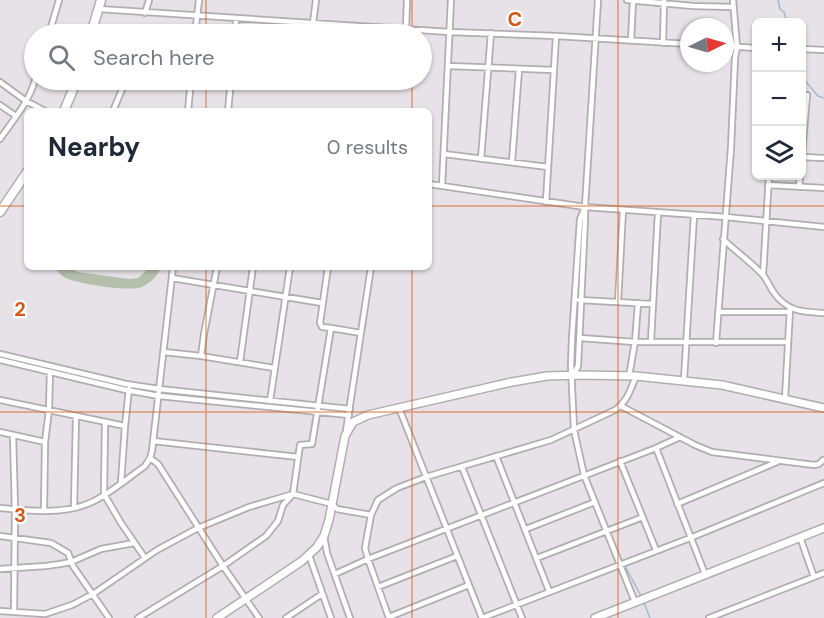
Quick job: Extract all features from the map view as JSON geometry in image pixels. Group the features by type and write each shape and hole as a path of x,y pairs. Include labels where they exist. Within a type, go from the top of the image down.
{"highway":[{"path":"94,24 100,5"},
{"path":"65,108 73,90"},
{"path":"0,212 24,176"}],"street":[{"path":"52,24 59,0"},
{"path":"145,13 148,0"},
{"path":"196,24 199,0"},
{"path":"313,23 316,0"},
{"path":"406,24 407,0"},
{"path":"442,186 451,0"},
{"path":"573,376 578,366 580,338 580,300 598,0"},
{"path":"627,0 733,7"},
{"path":"632,41 633,0"},
{"path":"693,6 694,0"},
{"path":"716,343 737,47 733,0"},
{"path":"663,43 664,2"},
{"path":"100,5 145,13 332,24"},
{"path":"236,19 236,24"},
{"path":"432,30 680,44"},
{"path":"481,159 491,33"},
{"path":"546,201 556,36"},
{"path":"734,47 752,48"},
{"path":"806,49 824,50"},
{"path":"448,66 554,70"},
{"path":"512,162 519,69"},
{"path":"0,82 39,108"},
{"path":"0,139 32,90"},
{"path":"114,108 122,90"},
{"path":"189,108 190,90"},
{"path":"228,108 230,90"},
{"path":"804,126 807,95"},
{"path":"0,105 16,116"},
{"path":"444,154 548,167"},
{"path":"806,156 824,158"},
{"path":"763,275 769,180"},
{"path":"799,187 800,180"},
{"path":"432,184 585,207 824,227"},
{"path":"768,185 824,188"},
{"path":"585,207 580,219 574,299 571,365 574,430 584,475 635,602"},
{"path":"618,302 623,210"},
{"path":"651,341 658,213"},
{"path":"684,380 694,215"},
{"path":"723,239 763,275 775,295 790,310"},
{"path":"0,508 44,511 74,508 91,502 145,466 150,458 153,441 173,270"},
{"path":"201,356 216,270"},
{"path":"240,362 252,270"},
{"path":"269,406 290,270"},
{"path":"328,270 320,323 322,327 362,333"},
{"path":"217,618 302,561 317,547 324,536 345,436 371,270"},
{"path":"172,278 322,303"},
{"path":"574,299 652,304"},
{"path":"469,585 389,617 365,548 371,515 378,500 397,488 426,477 551,440 621,406 631,391 638,303"},
{"path":"718,312 790,310 824,313"},
{"path":"785,399 790,310"},
{"path":"138,618 223,566 266,536 278,521 283,505 293,495 300,445 312,444 331,328"},
{"path":"580,338 635,342 788,342"},
{"path":"164,352 274,368"},
{"path":"0,354 126,384 270,400 349,412"},
{"path":"0,360 159,396 317,408"},
{"path":"44,511 45,442 50,372"},
{"path":"345,436 353,422 368,415 547,376 632,376 684,380 722,385 824,408"},
{"path":"122,483 129,390 126,384"},
{"path":"0,400 125,426"},
{"path":"621,406 712,452 814,465 824,460"},
{"path":"399,408 482,618 690,538 824,483"},
{"path":"74,508 76,416"},
{"path":"105,422 104,494 134,543 146,558"},
{"path":"0,432 45,442"},
{"path":"13,435 14,612"},
{"path":"335,574 680,437"},
{"path":"153,441 298,457"},
{"path":"656,448 705,574"},
{"path":"496,456 549,591"},
{"path":"150,458 158,464 259,618"},
{"path":"620,461 656,550"},
{"path":"677,504 779,461"},
{"path":"462,467 522,618"},
{"path":"0,611 45,614 72,605 93,594 157,550 198,528 249,507 293,495 332,504 338,509 371,515"},
{"path":"525,529 595,502"},
{"path":"537,558 643,517"},
{"path":"595,618 824,528"},
{"path":"0,536 56,545 68,553 109,618"},
{"path":"324,536 327,553 350,618"},
{"path":"800,537 814,577"},
{"path":"0,569 46,566 71,561 101,549 134,543"},
{"path":"309,555 331,618"},
{"path":"378,587 457,556"},
{"path":"709,618 824,573"},
{"path":"286,618 322,594"}],"green space":[{"path":"57,270 74,270 129,279 138,278 147,270 160,270 154,278 142,287 127,289 90,285 63,276"}],"waterway":[{"path":"778,0 786,18"},
{"path":"806,82 818,96 824,98"},
{"path":"625,566 641,596"},
{"path":"644,603 650,618"}]}
